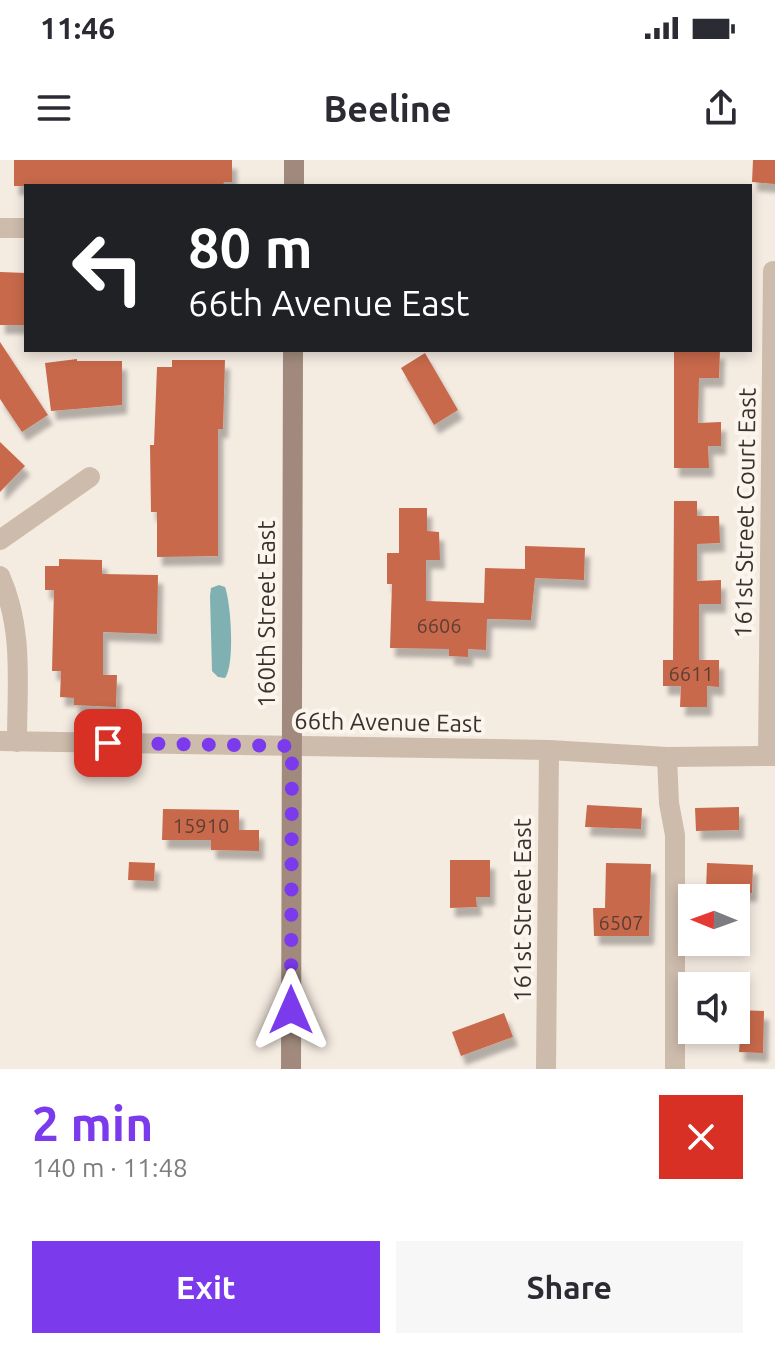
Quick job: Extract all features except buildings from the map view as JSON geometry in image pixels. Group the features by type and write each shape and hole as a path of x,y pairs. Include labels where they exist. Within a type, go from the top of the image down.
{"main road":[{"path":"294,160 294,184"},
{"name":"160th Street East","path":"291,1069 293,352"}],"street":[{"path":"0,228 24,228"},
{"name":"161st Street Court East","path":"772,756 773,271"},
{"path":"0,540 90,477"},
{"path":"0,576 10,597 18,634 8,742"},
{"name":"66th Avenue East","path":"8,742 549,750 667,757 772,756"},
{"name":"161st Street East","path":"546,1069 549,750"},
{"path":"667,757 669,803 675,835 675,1069"}],"water":[{"path":"219,585 225,587 230,619 230,661 225,678 218,677 212,671 210,596 211,588"}],"route":[{"path":"108,743 292,746 291,1010"}]}
